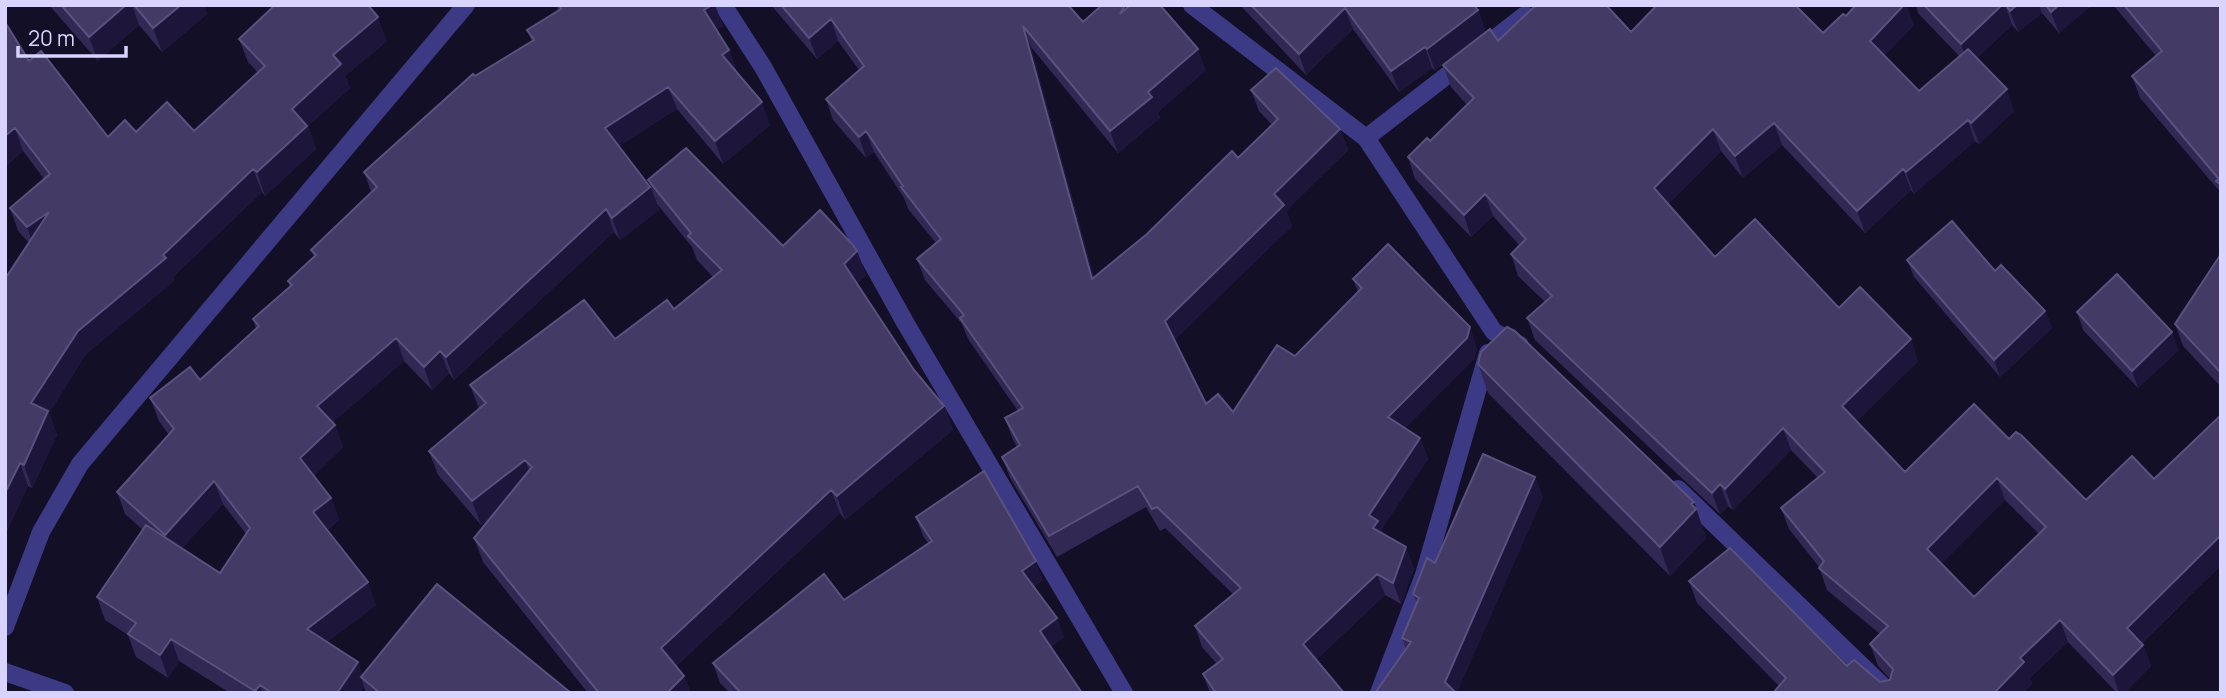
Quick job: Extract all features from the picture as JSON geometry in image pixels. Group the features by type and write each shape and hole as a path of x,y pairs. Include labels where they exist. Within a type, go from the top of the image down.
{"street":[{"path":"5,627 41,532 80,464 466,5"},
{"path":"723,5 763,67 906,324 1124,693"},
{"path":"1192,5 1366,138 1494,332 1532,351"},
{"path":"1366,138 1525,15"},
{"path":"1379,693 1424,575 1494,332"},
{"path":"1664,476 1890,693"},
{"path":"5,672 65,693"}],"building":[{"path":"61,5 126,5 89,37"},
{"path":"134,5 181,5 153,28"},
{"path":"275,5 368,5 378,17 333,55 341,64 292,109 307,126 257,172 253,169 163,255 166,258 78,331 31,403 48,411 24,465 20,463 5,493 5,279 49,212 27,227 10,208 50,174 15,128 5,136 5,22 29,61 41,51 108,137 125,120 136,132 167,102 194,131 265,66 239,39"},
{"path":"559,5 712,5 704,10 729,50 722,55 762,102 715,141 668,87 605,128 650,187 612,218 606,209 446,357 440,351 424,367 396,338 317,406 335,425 300,458 331,498 313,512 368,582 307,629 358,662 337,693 272,693 260,685 255,691 171,639 160,655 128,634 136,623 97,597 146,525 220,573 250,528 214,481 165,535 117,492 174,429 150,398 190,367 200,380 259,326 253,319 292,285 288,281 316,255 311,250 377,187 364,172 473,74 475,76 534,40 527,30 561,9"},
{"path":"781,5 1068,5 1083,22 1102,5 1125,5 1120,14 1130,5 1160,5 1198,49 1148,92 1152,97 1110,131 1023,26 1092,279 1147,234 1232,151 1238,158 1278,119 1251,90 1276,68 1340,129 1274,194 1284,205 1165,321 1206,404 1218,394 1233,412 1277,345 1295,356 1362,288 1353,279 1388,244 1470,327 1467,338 1388,417 1420,438 1369,515 1378,521 1373,528 1406,547 1393,583 1377,574 1303,644 1344,693 1216,693 1203,674 1223,659 1195,626 1241,588 1157,507 1152,509 1138,486 1049,536 1002,457 1020,445 1005,418 1023,408 960,318 964,315 917,259 941,239 901,187 903,186 866,131 859,137 826,99 864,66 831,19 809,38"},
{"path":"1251,5 1474,5 1478,10 1427,49 1425,47 1391,71 1345,8 1299,54"},
{"path":"1536,5 1606,5 1631,32 1657,5 1795,5 1823,33 1856,5 1904,5 1870,41 1919,91 1968,49 2007,89 1971,123 1968,120 1906,172 1903,169 1857,211 1774,123 1735,156 1713,129 1654,188 1715,257 1755,219 1839,308 1860,287 1911,339 1842,406 1905,472 1974,404 2009,439 2016,432 2021,435 2086,500 2132,456 2154,479 2221,415 2221,535 2127,628 2143,645 2113,675 2060,620 2020,658 2024,662 1994,693 1773,693 1786,678 1689,581 1730,548 1847,666 1854,660 1880,682 1890,680 1893,669 1870,644 1888,626 1819,568 1824,561 1781,508 1825,472 1783,428 1725,489 1720,484 1712,493 1527,318 1552,296 1511,254 1526,239 1485,194 1464,215 1408,157 1427,138 1430,141 1474,98 1443,65 1490,29 1498,41","holes":["1997,478 2046,527 1974,597 1927,549"]},
{"path":"1924,5 2002,5 1961,44"},
{"path":"2006,5 2017,5 2010,11"},
{"path":"2046,5 2059,5 2051,12"},
{"path":"2124,5 2221,5 2221,185 2216,181 2219,179 2132,76 2162,51"},
{"path":"686,148 783,246 820,210 857,251 844,264 914,370 944,406 837,496 831,490 661,648 684,676 667,693 599,693 474,538 532,467 525,460 472,501 429,451 486,403 470,385 584,300 615,339 667,300 674,309 722,270 688,236 691,233 648,180"},
{"path":"1952,221 1995,271 2001,265 2045,311 1994,360 1907,260"},
{"path":"2221,254 2221,373 2175,324"},
{"path":"2117,274 2172,332 2132,371 2077,312"},
{"path":"1507,327 1515,331 1694,502 1691,504 1696,509 1660,547 1478,364 1481,352"},
{"path":"1483,454 1535,477 1445,682 1456,693 1375,693 1411,642 1402,638 1419,598 1413,594 1427,558 1435,563"},
{"path":"984,471 1036,561 1022,571 1057,618 1040,631 1082,693 741,693 713,663 824,574 844,600 932,541 916,517"},
{"path":"437,584 571,693 380,693 361,677"}]}
